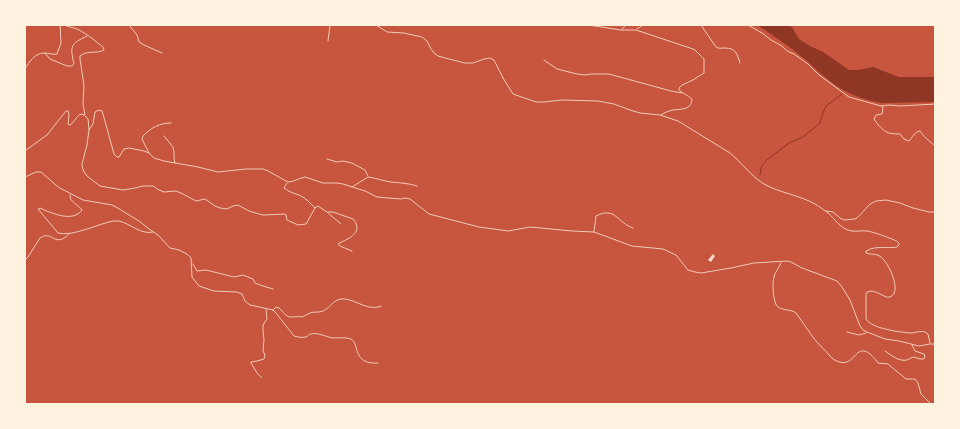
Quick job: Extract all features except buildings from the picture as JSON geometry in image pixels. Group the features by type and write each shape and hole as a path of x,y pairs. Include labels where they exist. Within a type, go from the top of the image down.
{"street":[{"path":"25,69 36,56 41,53 57,54 61,44 60,25"},
{"path":"65,25 75,28 88,36 103,47 104,50 102,52 85,53 80,56 84,86 83,104 90,130"},
{"path":"129,25 137,35 139,42 162,53"},
{"path":"328,41 330,25"},
{"path":"376,25 387,32 404,33 422,37 427,41 433,52 438,56 465,63 472,63 490,58 494,60 513,94 536,102 562,100 593,101 614,104 640,113 660,115 678,121 721,147 737,159 763,183 807,200 825,211 838,224 846,229 852,231 874,232 898,242 898,247 875,248 866,251 867,254 879,255 884,260 892,274 895,285 894,294 890,297 872,291 867,292 866,319 873,325 886,330 911,333 925,332 928,334 930,344"},
{"path":"588,25 621,30 636,30 693,49 703,58 704,73 679,88 680,91 692,99 690,106 684,109 671,110 660,115"},
{"path":"621,30 626,25"},
{"path":"636,30 643,25"},
{"path":"701,25 718,49 727,48 736,51 740,63"},
{"path":"748,25 782,46 787,51 799,57 845,95 882,106 935,104"},
{"path":"45,53 50,59 67,66 72,66 74,64 72,46 78,40 88,36"},
{"path":"544,60 557,69 577,74 608,74 685,94"},
{"path":"882,106 882,114 876,115 874,119 885,131 900,134 908,141 916,132 920,131 924,137 931,141 935,146"},
{"path":"315,208 306,224 298,225 287,220 286,215 284,214 263,215 252,212 238,205 227,209 220,208 205,199 196,201 176,191 164,192 154,186 143,186 123,190 100,186 87,176 82,166 95,112 100,110 103,114 115,156 119,156 124,149 129,148 144,151 157,159 175,164 198,167 218,172 263,169 288,182 305,177 323,183 340,184 365,191 377,197 410,199 429,214 479,227 508,231 530,227 594,232 632,246 667,250 676,255 688,270 701,273 754,263 791,262 802,268 826,276 840,284 850,300 863,330 885,339 919,346 935,344"},
{"path":"25,151 47,135 66,111 68,111 69,114 68,124 70,125 80,114 85,116"},
{"path":"149,153 142,139 143,136 154,127 164,123 171,123"},
{"path":"164,136 173,147 175,164"},
{"path":"327,159 337,162 343,161 352,163 365,170 368,176"},
{"path":"25,177 36,172 41,172 58,187 70,194 83,200 112,206 139,221 162,238 170,248 188,254 197,272 206,270 234,277 243,275 253,279 255,283 273,289"},
{"path":"352,188 368,176 390,182 409,183 417,186"},
{"path":"288,182 284,188 288,192 307,199 315,208"},
{"path":"70,194 70,199 82,210 79,214 64,216 38,208 58,233 71,233 113,221 120,221 143,232 154,232"},
{"path":"825,211 833,212 844,220 855,219 870,204 876,201 886,200 929,212 935,212"},
{"path":"315,208 318,206 341,224"},
{"path":"327,212 333,212 355,221 357,228 355,234 349,239 338,244 352,251"},
{"path":"594,232 596,216 604,213 612,213 628,227 633,228"},
{"path":"25,260 43,236 50,236 59,241 63,240 71,233"},
{"path":"191,258 192,277 200,286 214,291 237,292 242,294 245,301 250,305 266,308 276,312 294,336 306,337 311,334 316,334 331,337 350,338 353,340 358,355 361,358 370,363 378,363"},
{"path":"781,262 774,277 773,284 775,304 778,307 794,311 815,340 836,361 847,362 861,351 864,351 878,363 888,364 906,379 915,379 918,383 921,394 930,404"},
{"path":"272,310 279,308 286,315 293,318 298,316 306,316 309,313 322,312 336,300 342,299 376,308 381,306"},
{"path":"262,378 257,373 251,362 264,359 263,325 267,319 266,308"},
{"path":"847,332 859,335 867,332"},
{"path":"885,350 895,358 899,359 908,360 914,357 924,359 924,354 915,351 911,344"}],"shaded area":[{"path":"757,25 786,25 792,27 799,39 823,52 849,70 873,67 899,77 935,77 935,102 883,103 867,100 845,91 831,82 791,48"}],"waterway":[{"path":"760,175 761,168 768,159 789,143 803,137 820,123 826,106 842,94"}]}
